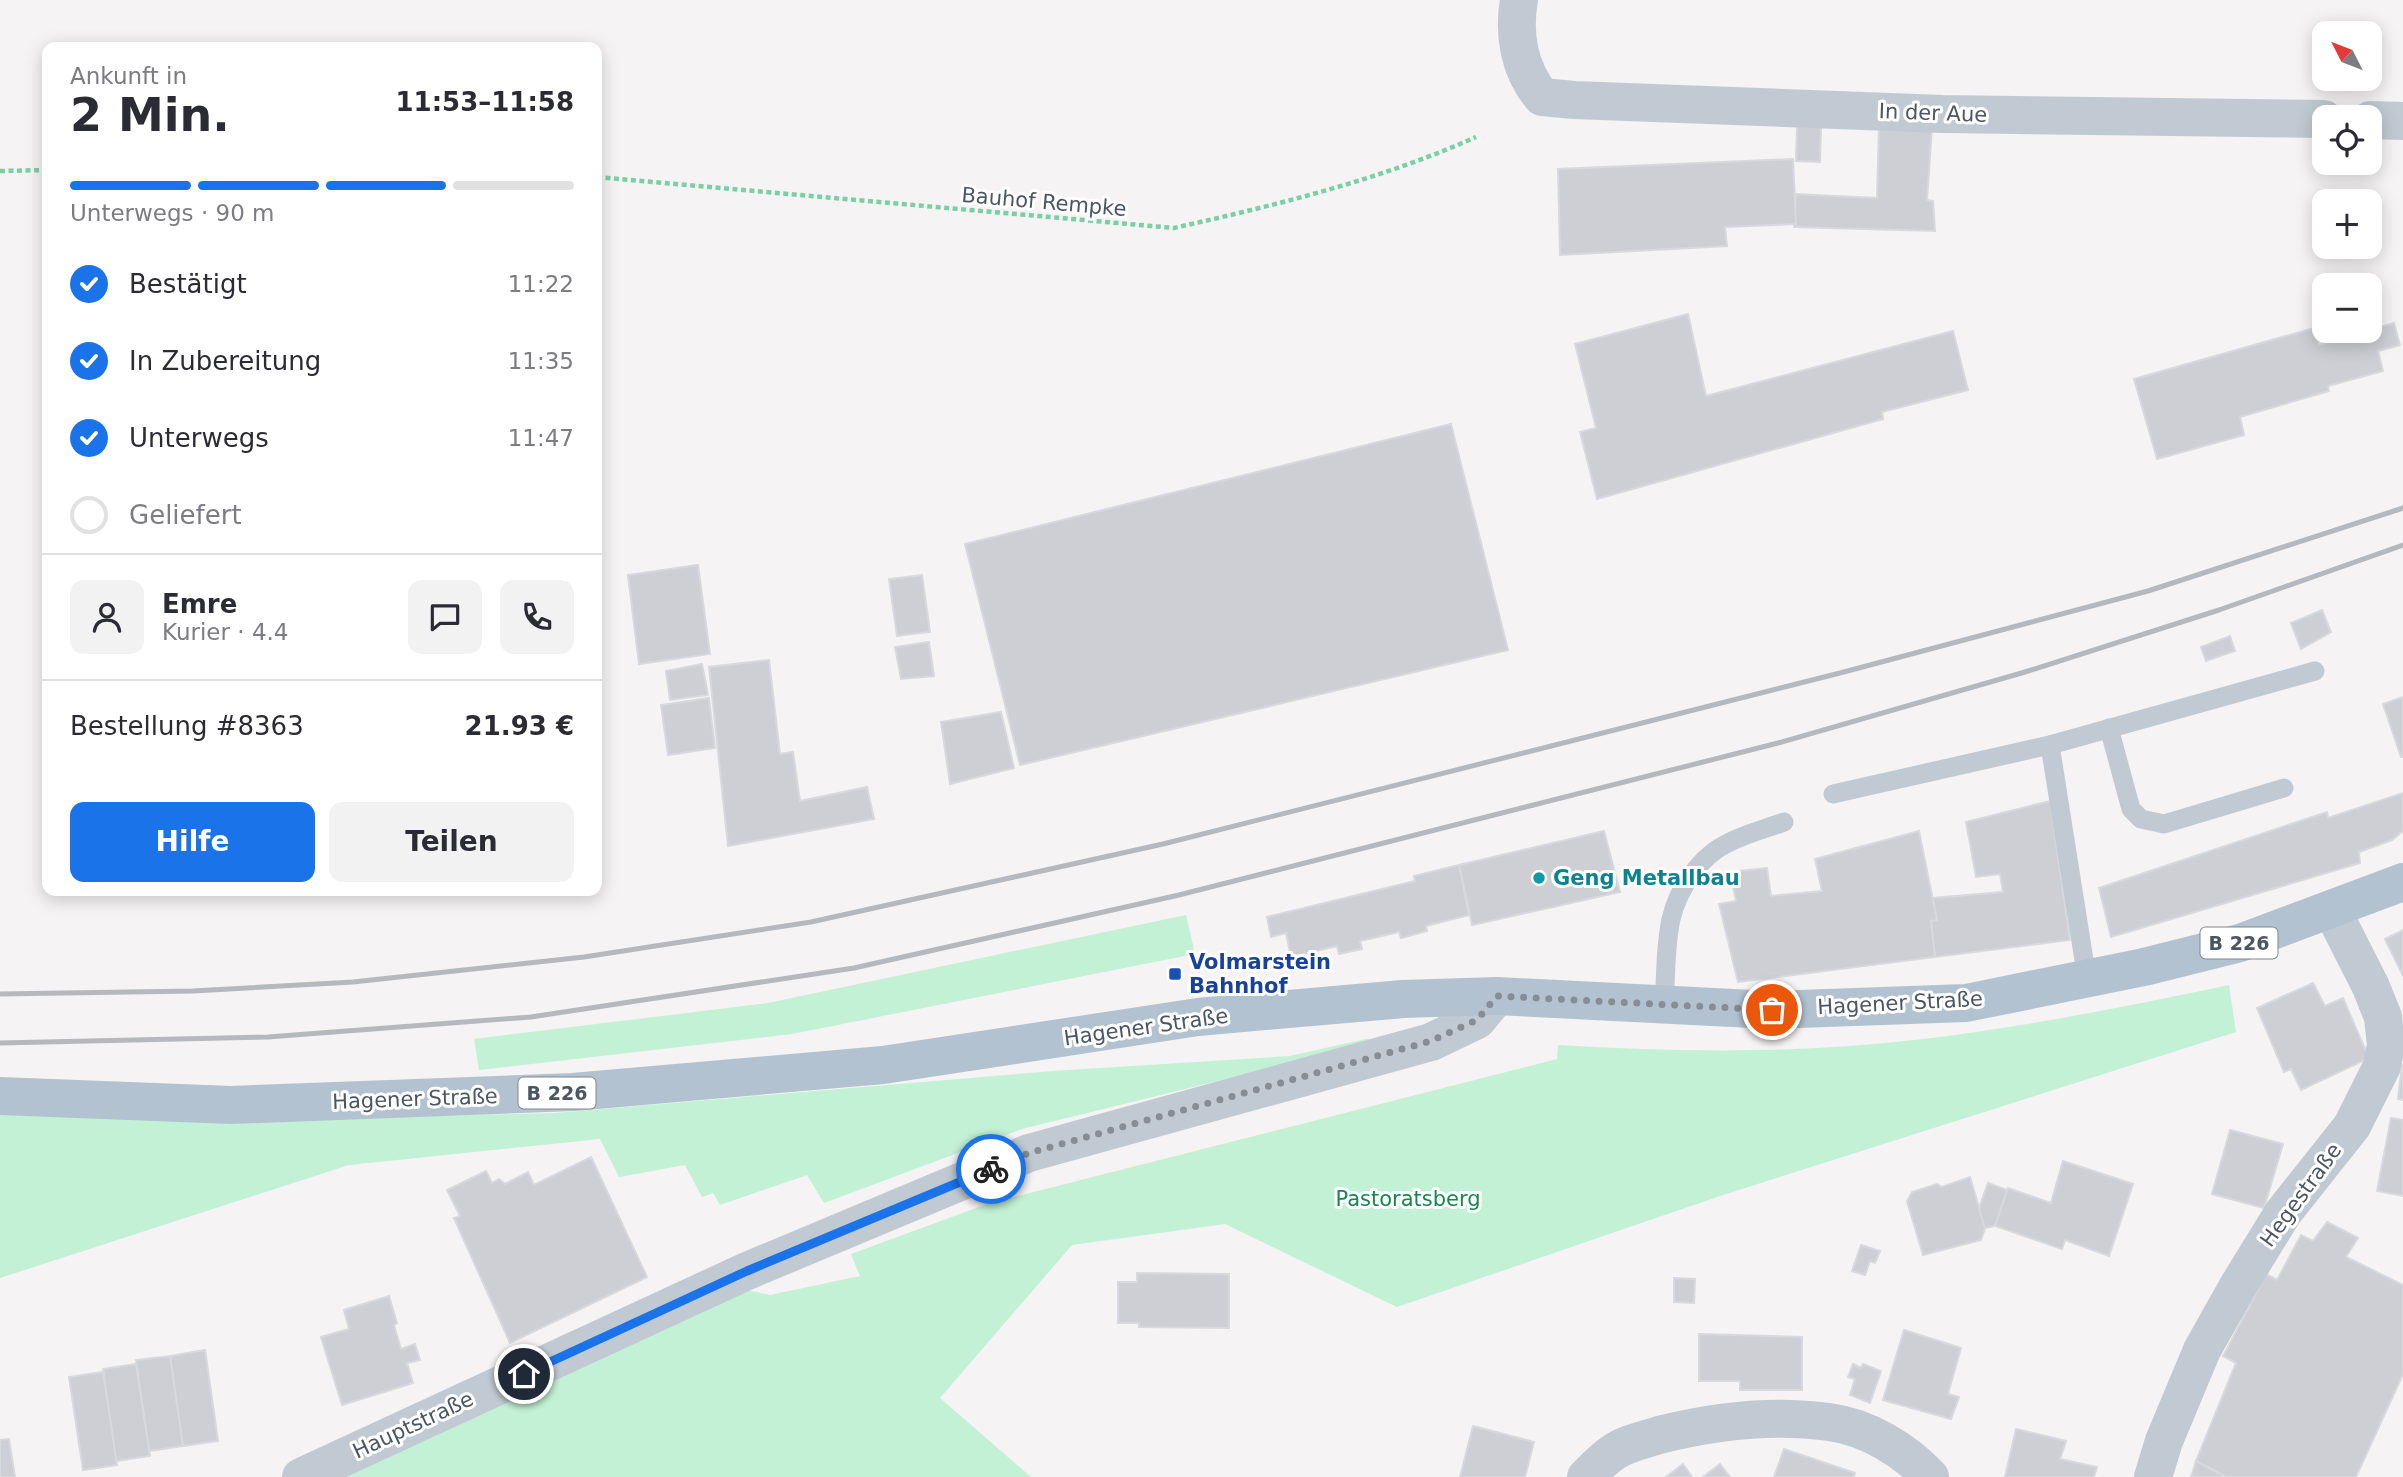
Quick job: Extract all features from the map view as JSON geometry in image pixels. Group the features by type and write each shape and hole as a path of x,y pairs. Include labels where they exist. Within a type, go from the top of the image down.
{"main road":[{"name":"Hagener Straße","path":"0,1096 231,1105 573,1093 883,1065 1198,1017 1403,999 1497,996 1772,1010 1966,1003 2087,979 2240,943 2403,882"}],"street":[{"name":"In der Aue","path":"1519,0 1516,17 1521,60 1530,83 1542,97 1942,114 2312,119"},
{"path":"2382,120 2403,121"},
{"name":"Hegestraße","path":"2152,1477 2202,1350 2283,1213 2352,1126 2382,1066 2386,1045 2383,1017 2332,910"},
{"name":"Hauptstraße","path":"301,1477 747,1271 1029,1153 1431,1041 1477,1020 1497,996"},
{"path":"1586,1477 1616,1450 1637,1441 1688,1427 1764,1418 1830,1422 1861,1431 1890,1444 1913,1460 1930,1477"}],"lane":[{"path":"1833,794 2050,745 2315,671"},
{"path":"2109,728 2131,808 2141,819 2164,824 2284,788"},
{"path":"2050,745 2087,979"},
{"path":"1664,1005 1671,918 1682,891 1711,854 1727,843 1784,822"}],"path":[{"name":"Bauhof Rempke","path":"602,177 1174,229 1243,213 1390,171 1424,160 1476,137"},
{"path":"0,172 42,170"}],"green space":[{"path":"1186,915 1195,954 792,1034 479,1070 474,1039 768,1003"},
{"name":"Pastoratsberg","path":"2229,985 2236,1032 1723,1195 1397,1307 1225,1224 1072,1245 940,1398 1031,1477 337,1477 747,1290 770,1295 860,1276 851,1254 987,1204 1557,1059 1558,1045 1781,1050 1870,1045 2033,1023"},
{"path":"1370,1038 1353,1048 1022,1129 824,1203 807,1175 720,1205 713,1193 702,1197 685,1165 619,1177 600,1139 349,1165 0,1278 0,1112 221,1121 555,1113 1053,1071 1290,1056"}],"building":[{"path":"1879,126 1932,128 1927,200 1933,201 1935,231 1794,227 1796,194 1877,198"},
{"path":"1797,127 1821,127 1820,162 1796,161"},
{"path":"1793,159 1796,224 1725,227 1727,246 1560,255 1558,169"},
{"path":"1688,314 1706,396 1953,331 1968,390 1882,412 1883,419 1597,499 1580,432 1596,428 1575,344"},
{"path":"2394,323 2400,345 2378,351 2383,371 2328,386 2329,391 2240,417 2244,435 2157,459 2134,379 2312,329 2312,343 2319,345 2382,343 2382,327"},
{"path":"1451,424 1508,650 1020,765 965,544"},
{"path":"698,565 710,654 639,664 628,575"},
{"path":"922,575 930,632 897,636 889,579"},
{"path":"2322,610 2331,632 2301,649 2291,623"},
{"path":"2230,636 2235,651 2206,661 2201,647"},
{"path":"929,642 934,676 901,679 895,647"},
{"path":"769,660 780,754 793,752 800,801 867,787 874,819 728,846 709,667"},
{"path":"702,664 708,695 670,700 666,671"},
{"path":"2403,697 2403,757 2401,757 2383,704"},
{"path":"709,698 715,748 668,755 661,705"},
{"path":"1001,712 1014,768 950,784 941,722"},
{"path":"2403,793 2403,831 2392,840 2359,852 2360,863 2111,937 2099,888 2327,812 2328,818"},
{"path":"2050,801 2070,940 1935,957 1931,921 1937,920 1933,898 2003,892 2000,874 1976,877 1966,822"},
{"name":"Geng Metallbau","path":"1604,831 1620,892 1472,925 1459,865"},
{"path":"1919,831 1937,920 1931,921 1935,957 1738,982 1719,904 1736,901 1730,872 1767,868 1771,896 1822,891 1815,859"},
{"path":"1459,865 1469,915 1426,926 1427,931 1401,938 1399,932 1360,941 1362,949 1339,954 1337,946 1291,957 1286,933 1271,937 1267,917 1415,881 1414,876"},
{"path":"2403,930 2403,976 2385,939"},
{"path":"2313,983 2325,1006 2343,998 2369,1058 2301,1090 2291,1069 2284,1072 2257,1008"},
{"path":"2403,1066 2403,1100 2398,1099"},
{"path":"2391,1118 2403,1120 2403,1196 2377,1191"},
{"path":"2230,1130 2283,1144 2264,1208 2212,1194"},
{"path":"591,1157 647,1277 510,1343 454,1218 460,1216 447,1190 486,1171 492,1183 499,1179 505,1184 528,1172 534,1185"},
{"path":"2063,1161 2133,1184 2109,1256 2065,1240 2062,1249 1995,1226 2008,1188 2051,1203"},
{"path":"1970,1177 1985,1228 1981,1240 1923,1255 1907,1201 1912,1192 1937,1184 1942,1187"},
{"path":"1988,1183 2007,1190 1995,1226 1985,1228 1979,1208"},
{"path":"2327,1222 2358,1238 2346,1257 2403,1285 2403,1374 2356,1477 2226,1477 2196,1461 2236,1363 2223,1356 2266,1274 2277,1280 2301,1235 2313,1241"},
{"path":"1861,1245 1880,1251 1875,1263 1870,1261 1865,1275 1852,1271"},
{"path":"1137,1273 1229,1274 1229,1328 1139,1327 1139,1323 1118,1323 1118,1282 1137,1282"},
{"path":"1674,1278 1695,1279 1694,1303 1674,1302"},
{"path":"389,1296 401,1349 415,1344 420,1360 407,1363 413,1383 342,1405 321,1337 349,1329 344,1310"},
{"path":"1904,1330 1961,1348 1948,1394 1959,1397 1951,1419 1883,1400"},
{"path":"1699,1334 1802,1337 1802,1390 1740,1390 1740,1381 1699,1381"},
{"path":"205,1350 218,1441 183,1446 170,1356"},
{"path":"170,1356 183,1446 149,1451 136,1360"},
{"path":"136,1364 150,1456 116,1461 103,1369"},
{"path":"1853,1364 1861,1368 1863,1364 1881,1371 1870,1403 1850,1395 1855,1379 1848,1377"},
{"path":"103,1372 117,1465 83,1470 69,1377"},
{"path":"1473,1426 1534,1442 1525,1477 1460,1477"},
{"path":"2016,1429 2066,1441 2060,1459 2097,1467 2094,1477 2005,1477"},
{"path":"9,1439 15,1477 0,1477 0,1440"},
{"path":"1784,1449 1855,1473 1854,1477 1774,1477"},
{"path":"2196,1461 2226,1477 2191,1477"},
{"path":"1683,1464 1692,1477 1666,1477"},
{"path":"1720,1464 1730,1477 1703,1477"}],"railway":[{"path":"0,994 193,991 353,982 584,957 811,922 1163,844 1840,673 2148,591 2403,508"},
{"path":"0,1043 268,1037 531,1017 854,968 1179,895 1778,743 2025,672 2219,610 2403,545"}],"way so far":[{"path":"991,1169 1029,1153 1431,1041 1477,1020 1497,996 1772,1010"}],"place":[{"name":"Geng Metallbau","path":"1539,878"},
{"name":"Volmarstein Bahnhof","path":"1175,974"}],"route":[{"path":"524,1374 747,1271 991,1169"}]}
